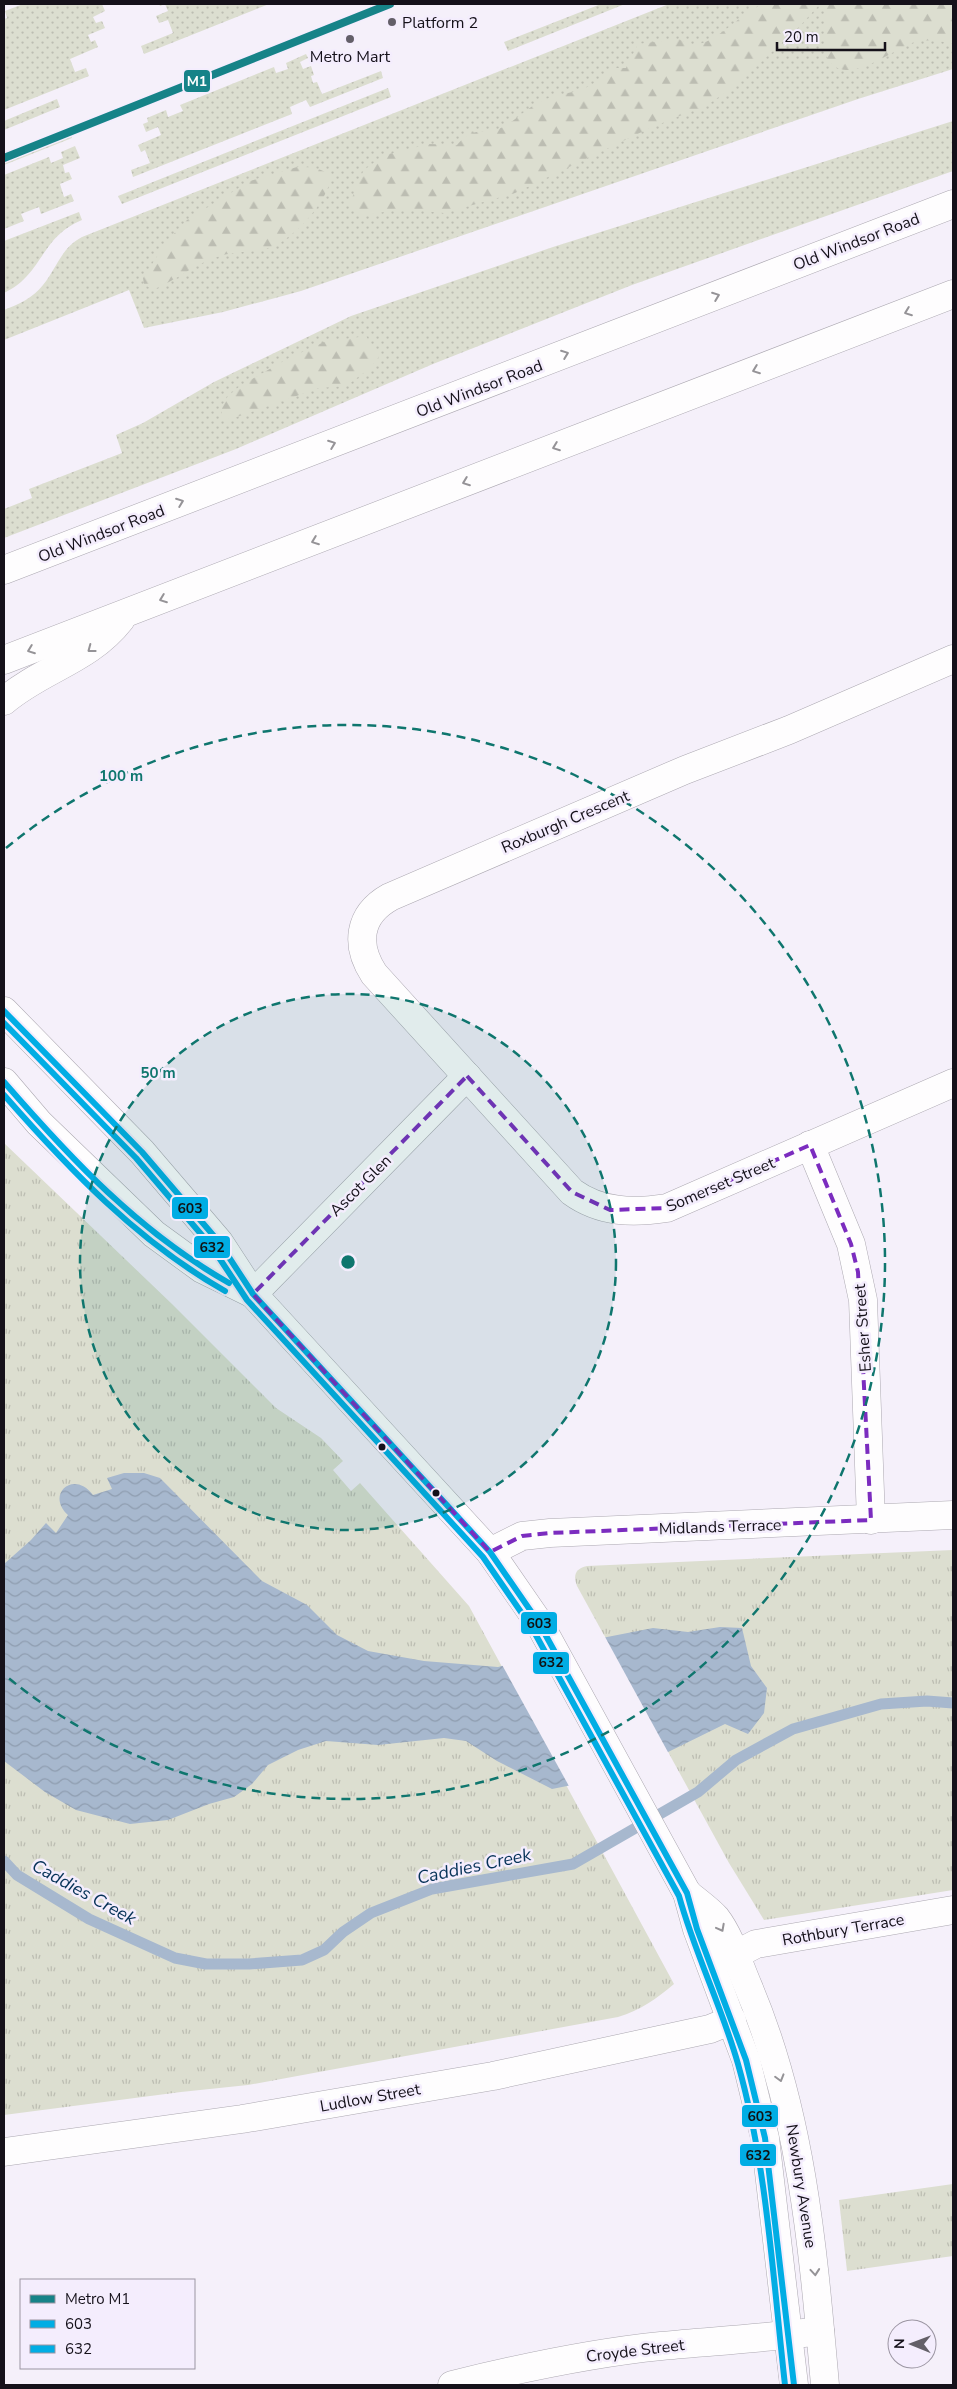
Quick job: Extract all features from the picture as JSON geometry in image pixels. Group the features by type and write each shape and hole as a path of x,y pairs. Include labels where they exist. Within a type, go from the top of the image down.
{"main road":[{"name":"Old Windsor Road","path":"4,570 953,204"},
{"path":"4,660 953,294"},
{"path":"4,701 48,671 86,653 108,636 125,614"},
{"name":"Roxburgh Crescent","path":"467,1076 368,965 362,943 363,931 371,912 378,904 685,770 789,730 953,659"},
{"name":"Newbury Avenue","path":"4,1011 99,1107 172,1186 219,1242 253,1294 490,1552 525,1601 688,1893 697,1929 746,2060 765,2138 794,2385"},
{"name":"Somerset Street","path":"467,1076 572,1192 583,1200 610,1210 645,1211 667,1208 953,1083"},
{"name":"Ascot Glen","path":"253,1294 467,1076"},
{"name":"Newbury Avenue","path":"4,1082 46,1130 154,1234 202,1269 253,1294"},
{"name":"Esher Street","path":"810,1146 851,1244 863,1300 871,1520"},
{"name":"Midlands Terrace","path":"490,1552 522,1536 953,1515"},
{"name":"Newbury Avenue","path":"688,1893 716,1918 735,1955 770,2043 795,2136 810,2226 825,2385"},
{"name":"Rothbury Terrace","path":"735,1955 756,1944 953,1910"},
{"name":"Ludlow Street","path":"4,2152 242,2119 483,2078 710,2029 732,2020"},
{"name":"Croyde Street","path":"452,2385 502,2372 583,2356 660,2346 820,2331"}],"highlighted area":[{"path":"467,1076 572,1192 610,1210 667,1208 810,1145 851,1244 858,1272 871,1520 550,1533 522,1536 490,1552 253,1294"}],"green space":[{"path":"23,4 102,4 105,11 93,17 96,23 102,21 105,28 88,35 91,42 95,40 98,47 70,59 75,72 86,68 89,76 4,110 4,19 7,18 5,11"},
{"path":"165,4 269,4 144,54 141,46 173,33 168,20 159,23 156,16 168,11"},
{"path":"601,4 625,4 508,51 504,42"},
{"path":"669,4 953,4 953,69 858,99 301,291 223,312 144,328 129,290 4,340 4,310 35,294 48,279 64,253 82,237"},
{"path":"763,4 819,5 800,26 735,86 707,105 650,128 515,193 444,213 401,209 361,216 349,208 357,183 364,170 389,154 429,144 457,145 464,138 475,132 498,129 535,104 585,88 597,81 612,68 626,68 638,44 679,39 691,46 701,44"},
{"path":"824,4 953,4 953,44 934,41 915,42 867,65 843,70 833,65 826,54"},
{"path":"306,54 308,58 300,62 303,69 311,66 314,75 311,76 313,83 317,82 322,94 381,71 383,78 310,107 306,100 290,107 292,114 133,177 131,170 150,163 145,150 141,152 138,145 161,135 158,127 146,132 143,124 148,122 147,118 166,110 168,117 183,111 180,105 274,67 276,73 288,69 286,63"},
{"path":"388,88 391,97 122,204 118,196"},
{"path":"57,99 60,107 4,130 4,121"},
{"path":"953,121 953,171 632,285 433,364 236,449 4,538 4,509 32,498 29,489 122,453 116,435 143,423 214,382 351,316 553,247"},
{"path":"69,130 72,138 4,165 4,156"},
{"path":"75,146 80,158 63,165 65,173 69,172 72,179 60,184 64,197 71,194 74,201 41,214 39,207 21,214 24,221 4,229 4,175 49,157 51,163 63,158 61,152"},
{"path":"297,167 320,170 331,178 328,188 315,210 286,239 265,249 226,254 212,259 157,288 150,288 144,284 143,278 167,241 187,220 250,181"},
{"path":"79,212 82,220 57,236 27,276 4,293 4,241"},
{"path":"366,336 379,357 369,369 346,386 319,388 237,417 223,420 221,407 228,396 240,386 287,359 324,342"},
{"path":"4,1143 172,1304 276,1408 321,1438 343,1461 333,1470 351,1491 360,1483 469,1606 674,1984 661,1995 648,2004 618,2017 248,2085 4,2115"},
{"path":"953,1550 953,1890 764,1920 729,1863 577,1586 576,1573 587,1566"},
{"path":"953,2184 953,2256 847,2271 839,2200"}],"water":[{"path":"124,1473 144,1473 160,1478 262,1581 307,1605 337,1635 368,1651 424,1661 498,1667 602,1638 653,1628 688,1632 720,1627 742,1628 751,1666 767,1688 764,1713 748,1734 725,1724 664,1754 582,1783 552,1789 497,1761 466,1741 444,1738 378,1745 326,1741 298,1750 268,1765 252,1784 234,1797 209,1804 168,1820 130,1824 76,1810 45,1792 4,1761 4,1564 31,1540 46,1523 56,1533 68,1515 62,1507 60,1499 65,1487 71,1484 78,1484 86,1488 93,1495 112,1489 107,1478"}],"pier":[{"path":"604,1635 669,1754 583,1786 570,1788 501,1663"}],"waterway":[{"name":"Caddies Creek","path":"4,1861 17,1875 89,1919 175,1958 206,1964 249,1964 302,1960 324,1950 343,1932 371,1913 432,1889 573,1864 698,1792 736,1760 793,1729 881,1704 927,1701 953,1703"}],"metro line":[{"name":"M1","path":"4,158 390,4"}],"transit line":[{"name":"603","path":"4,1011 142,1152 219,1242 253,1294 490,1552 539,1623 687,1893 697,1929 746,2060 765,2138 794,2385"},
{"name":"632","path":"4,1023 136,1158 212,1247 247,1300 483,1557 532,1628 679,1896 685,1918 732,2043 756,2142 773,2264 785,2385"},
{"name":"603","path":"4,1082 55,1139 108,1192 165,1241 229,1283"},
{"name":"632","path":"4,1095 80,1177 134,1227 163,1250 225,1291"}],"place":[{"name":"Platform 2","path":"392,22"},
{"name":"Metro Mart","path":"350,39"}]}
